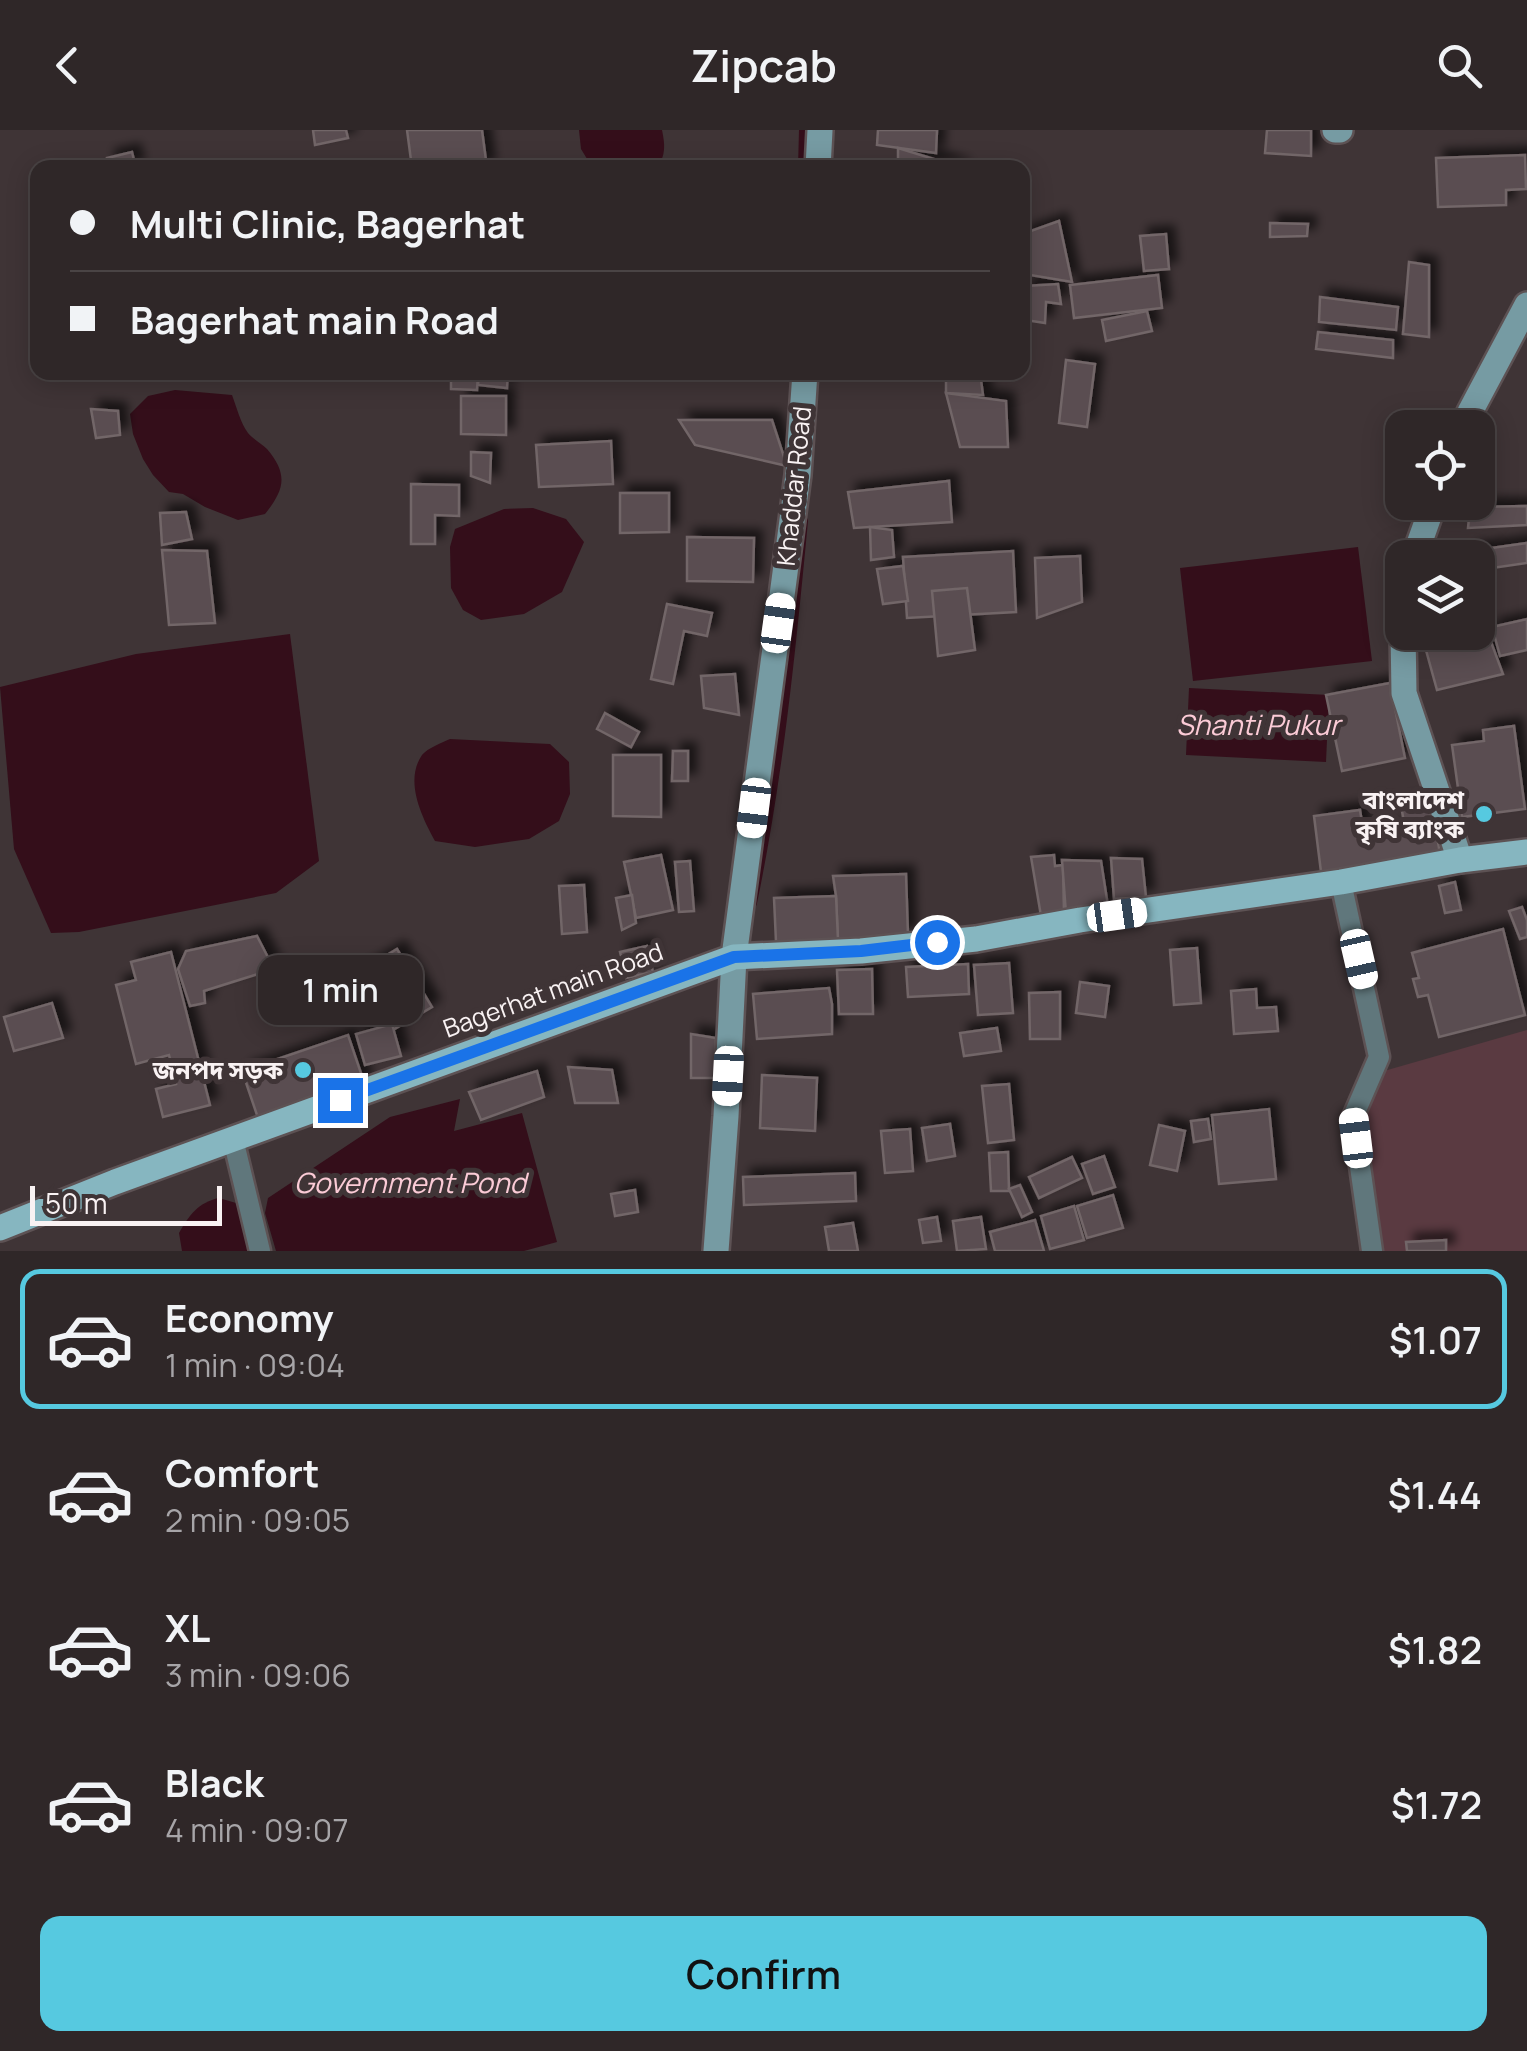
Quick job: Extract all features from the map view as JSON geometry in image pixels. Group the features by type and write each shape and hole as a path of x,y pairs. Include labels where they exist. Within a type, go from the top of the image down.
{"main road":[{"name":"Bagerhat main Road","path":"0,1228 233,1138 734,957 861,951 976,938 1527,852"}],"street":[{"path":"818,160 820,130"},
{"path":"1471,410 1527,306"},
{"name":"Khaddar Road","path":"716,1251 734,957 798,475 804,380"},
{"path":"1403,650 1404,692 1460,860"},
{"path":"1341,882 1379,1057 1353,1116 1372,1251"},
{"path":"233,1138 260,1251"}],"shaded area":[{"path":"1527,1030 1527,1251 1379,1251 1358,1123 1384,1071"}],"water":[{"path":"579,130 662,130 661,160 588,160 581,149"},
{"path":"175,390 232,395 245,429 267,449 279,467 280,490 265,514 238,520 183,494 169,492 153,475 133,434 130,414 148,396"},
{"path":"533,508 566,519 584,542 562,592 524,614 481,620 463,610 451,588 450,547 455,529 504,509"},
{"path":"1358,547 1372,661 1193,681 1180,568"},
{"path":"290,634 319,861 276,893 79,932 51,933 14,849 0,687 136,654"},
{"name":"Shanti Pukur","path":"1189,688 1329,695 1326,762 1186,755"},
{"path":"450,739 550,744 569,762 570,794 559,821 529,839 475,847 435,841 420,810 415,776 422,755"},
{"name":"Government Pond","path":"460,1099 454,1131 522,1113 557,1242 524,1251 276,1251 265,1213 268,1198 390,1117"},
{"path":"219,1198 236,1203 245,1219 247,1251 182,1251 179,1233 187,1220 200,1206"}],"building":[{"path":"313,130 346,130 348,138 315,145"},
{"path":"407,130 482,130 486,160 411,160"},
{"path":"878,130 937,130 936,153 877,145"},
{"path":"1267,130 1311,130 1311,156 1265,153"},
{"path":"898,148 937,160 898,160"},
{"path":"132,152 134,160 107,160"},
{"path":"1525,155 1526,189 1506,190 1506,205 1438,207 1436,158"},
{"path":"1059,221 1072,282 1030,275 1030,231"},
{"path":"1270,223 1308,224 1307,236 1270,237"},
{"path":"1166,234 1169,269 1144,271 1140,236"},
{"path":"1409,262 1429,265 1429,337 1403,334"},
{"path":"1158,275 1162,308 1074,318 1070,285"},
{"path":"1058,284 1061,304 1046,302 1045,323 1030,321 1030,286"},
{"path":"1320,297 1398,307 1396,330 1319,322"},
{"path":"1147,311 1152,331 1106,341 1102,320"},
{"path":"1318,332 1393,340 1393,358 1316,349"},
{"path":"1066,360 1095,364 1087,427 1059,423"},
{"path":"451,380 478,380 477,390 451,389"},
{"path":"478,380 508,380 507,388 478,385"},
{"path":"946,380 981,380 983,395 946,393"},
{"path":"946,393 1006,401 1008,447 960,447"},
{"path":"461,396 506,396 506,435 461,434"},
{"path":"91,409 118,411 120,435 96,438"},
{"path":"679,420 772,420 787,466 695,445"},
{"path":"611,441 613,484 539,487 536,445"},
{"path":"471,452 491,453 490,483 471,476"},
{"path":"949,481 952,522 854,528 848,492"},
{"path":"411,484 459,485 459,516 435,515 435,544 411,544"},
{"path":"620,493 669,493 669,532 620,533"},
{"path":"1527,506 1527,525 1468,528 1469,520 1495,520 1495,507"},
{"path":"186,512 192,539 162,545 160,513"},
{"path":"870,527 892,530 894,557 871,560"},
{"path":"687,537 754,538 753,582 687,581"},
{"path":"1527,543 1527,563 1495,568 1495,547"},
{"path":"162,550 207,551 215,623 169,625"},
{"path":"1013,551 1016,612 907,618 903,557"},
{"path":"1080,556 1082,602 1037,618 1035,558"},
{"path":"903,566 908,601 883,604 877,569"},
{"path":"967,588 975,650 938,656 932,591"},
{"path":"667,604 712,613 707,636 684,631 673,684 651,679"},
{"path":"1527,619 1527,650 1500,656 1495,626"},
{"path":"1426,650 1494,650 1503,674 1437,690"},
{"path":"735,674 739,715 704,708 701,676"},
{"path":"1390,683 1405,758 1342,771 1326,695"},
{"path":"605,713 639,732 631,747 597,729"},
{"path":"1514,726 1525,809 1462,817 1452,745 1484,741 1483,730"},
{"path":"673,751 688,751 688,781 672,781"},
{"path":"613,755 661,755 661,817 613,816"},
{"path":"1431,800 1440,854 1321,872 1314,816 1360,810 1364,835 1405,829 1401,805"},
{"path":"661,855 673,910 636,918 624,862"},
{"path":"1054,855 1055,866 1063,865 1064,913 1041,916 1031,857"},
{"path":"1111,858 1142,859 1146,897 1114,899"},
{"path":"1062,860 1101,861 1108,906 1066,914"},
{"path":"690,861 694,911 679,912 675,862"},
{"path":"906,874 908,935 838,940 833,876"},
{"path":"1455,882 1461,910 1445,913 1439,886"},
{"path":"584,885 587,932 562,934 559,886"},
{"path":"632,895 636,923 622,930 616,898"},
{"path":"836,896 838,940 776,942 774,898"},
{"path":"1522,907 1527,937 1520,939 1509,911"},
{"path":"1503,929 1525,1015 1439,1037 1428,995 1418,997 1413,979 1419,978 1412,953"},
{"path":"257,936 274,969 204,991 205,1003 190,1006 178,969 186,951"},
{"path":"647,946 653,972 626,978 620,952"},
{"path":"1197,948 1201,1003 1174,1005 1170,950"},
{"path":"397,949 432,1007 386,1034 352,976"},
{"path":"171,952 210,1105 163,1117 156,1089 176,1084 169,1055 136,1064 116,985 136,980 131,962"},
{"path":"1009,963 1013,1013 978,1015 974,965"},
{"path":"968,964 969,994 908,997 906,967"},
{"path":"872,969 873,1014 839,1014 837,970"},
{"path":"1080,982 1109,986 1105,1017 1076,1013"},
{"path":"829,988 832,1034 757,1039 753,994"},
{"path":"1256,989 1257,1008 1276,1007 1278,1031 1234,1034 1231,991"},
{"path":"1060,992 1060,1039 1030,1039 1029,993"},
{"path":"52,1003 63,1038 14,1051 4,1017"},
{"path":"392,1024 401,1056 365,1065 356,1034"},
{"path":"997,1028 1001,1051 964,1056 960,1033"},
{"path":"691,1034 716,1038 715,1078 691,1078"},
{"path":"348,1035 364,1082 258,1118 242,1071"},
{"path":"568,1067 612,1070 618,1103 575,1103"},
{"path":"537,1071 544,1097 481,1120 469,1092"},
{"path":"762,1075 817,1078 815,1131 760,1128"},
{"path":"1009,1084 1014,1140 988,1143 982,1086"},
{"path":"1269,1109 1276,1179 1219,1184 1212,1115"},
{"path":"1208,1119 1211,1139 1194,1142 1191,1121"},
{"path":"950,1124 955,1156 927,1161 922,1128"},
{"path":"1159,1125 1185,1131 1177,1171 1150,1165"},
{"path":"910,1129 913,1171 885,1173 881,1131"},
{"path":"1008,1152 1009,1191 991,1191 989,1153"},
{"path":"1104,1156 1115,1187 1093,1194 1082,1164"},
{"path":"1072,1157 1082,1178 1039,1198 1029,1177"},
{"path":"855,1173 856,1201 744,1205 743,1177"},
{"path":"1020,1185 1032,1212 1022,1217 1009,1189"},
{"path":"635,1190 638,1212 615,1216 611,1194"},
{"path":"1113,1195 1123,1228 1087,1238 1077,1206"},
{"path":"1074,1206 1084,1240 1050,1249 1041,1216"},
{"path":"937,1217 941,1241 923,1243 919,1220"},
{"path":"981,1217 986,1249 957,1251 953,1221"},
{"path":"1035,1220 1044,1251 995,1251 990,1232"},
{"path":"853,1223 858,1251 829,1251 825,1227"},
{"path":"1446,1240 1446,1251 1407,1251 1406,1242"}],"waterway":[{"path":"802,160 803,130"},
{"path":"753,903 777,761 804,521"}],"place":[{"name":"বাংলাদেশ কৃষি ব্যাংক","path":"1484,814"},
{"name":"জনপদ সড়ক","path":"303,1070"}],"route":[{"path":"340,1100 734,957 861,951 937,942"}]}
